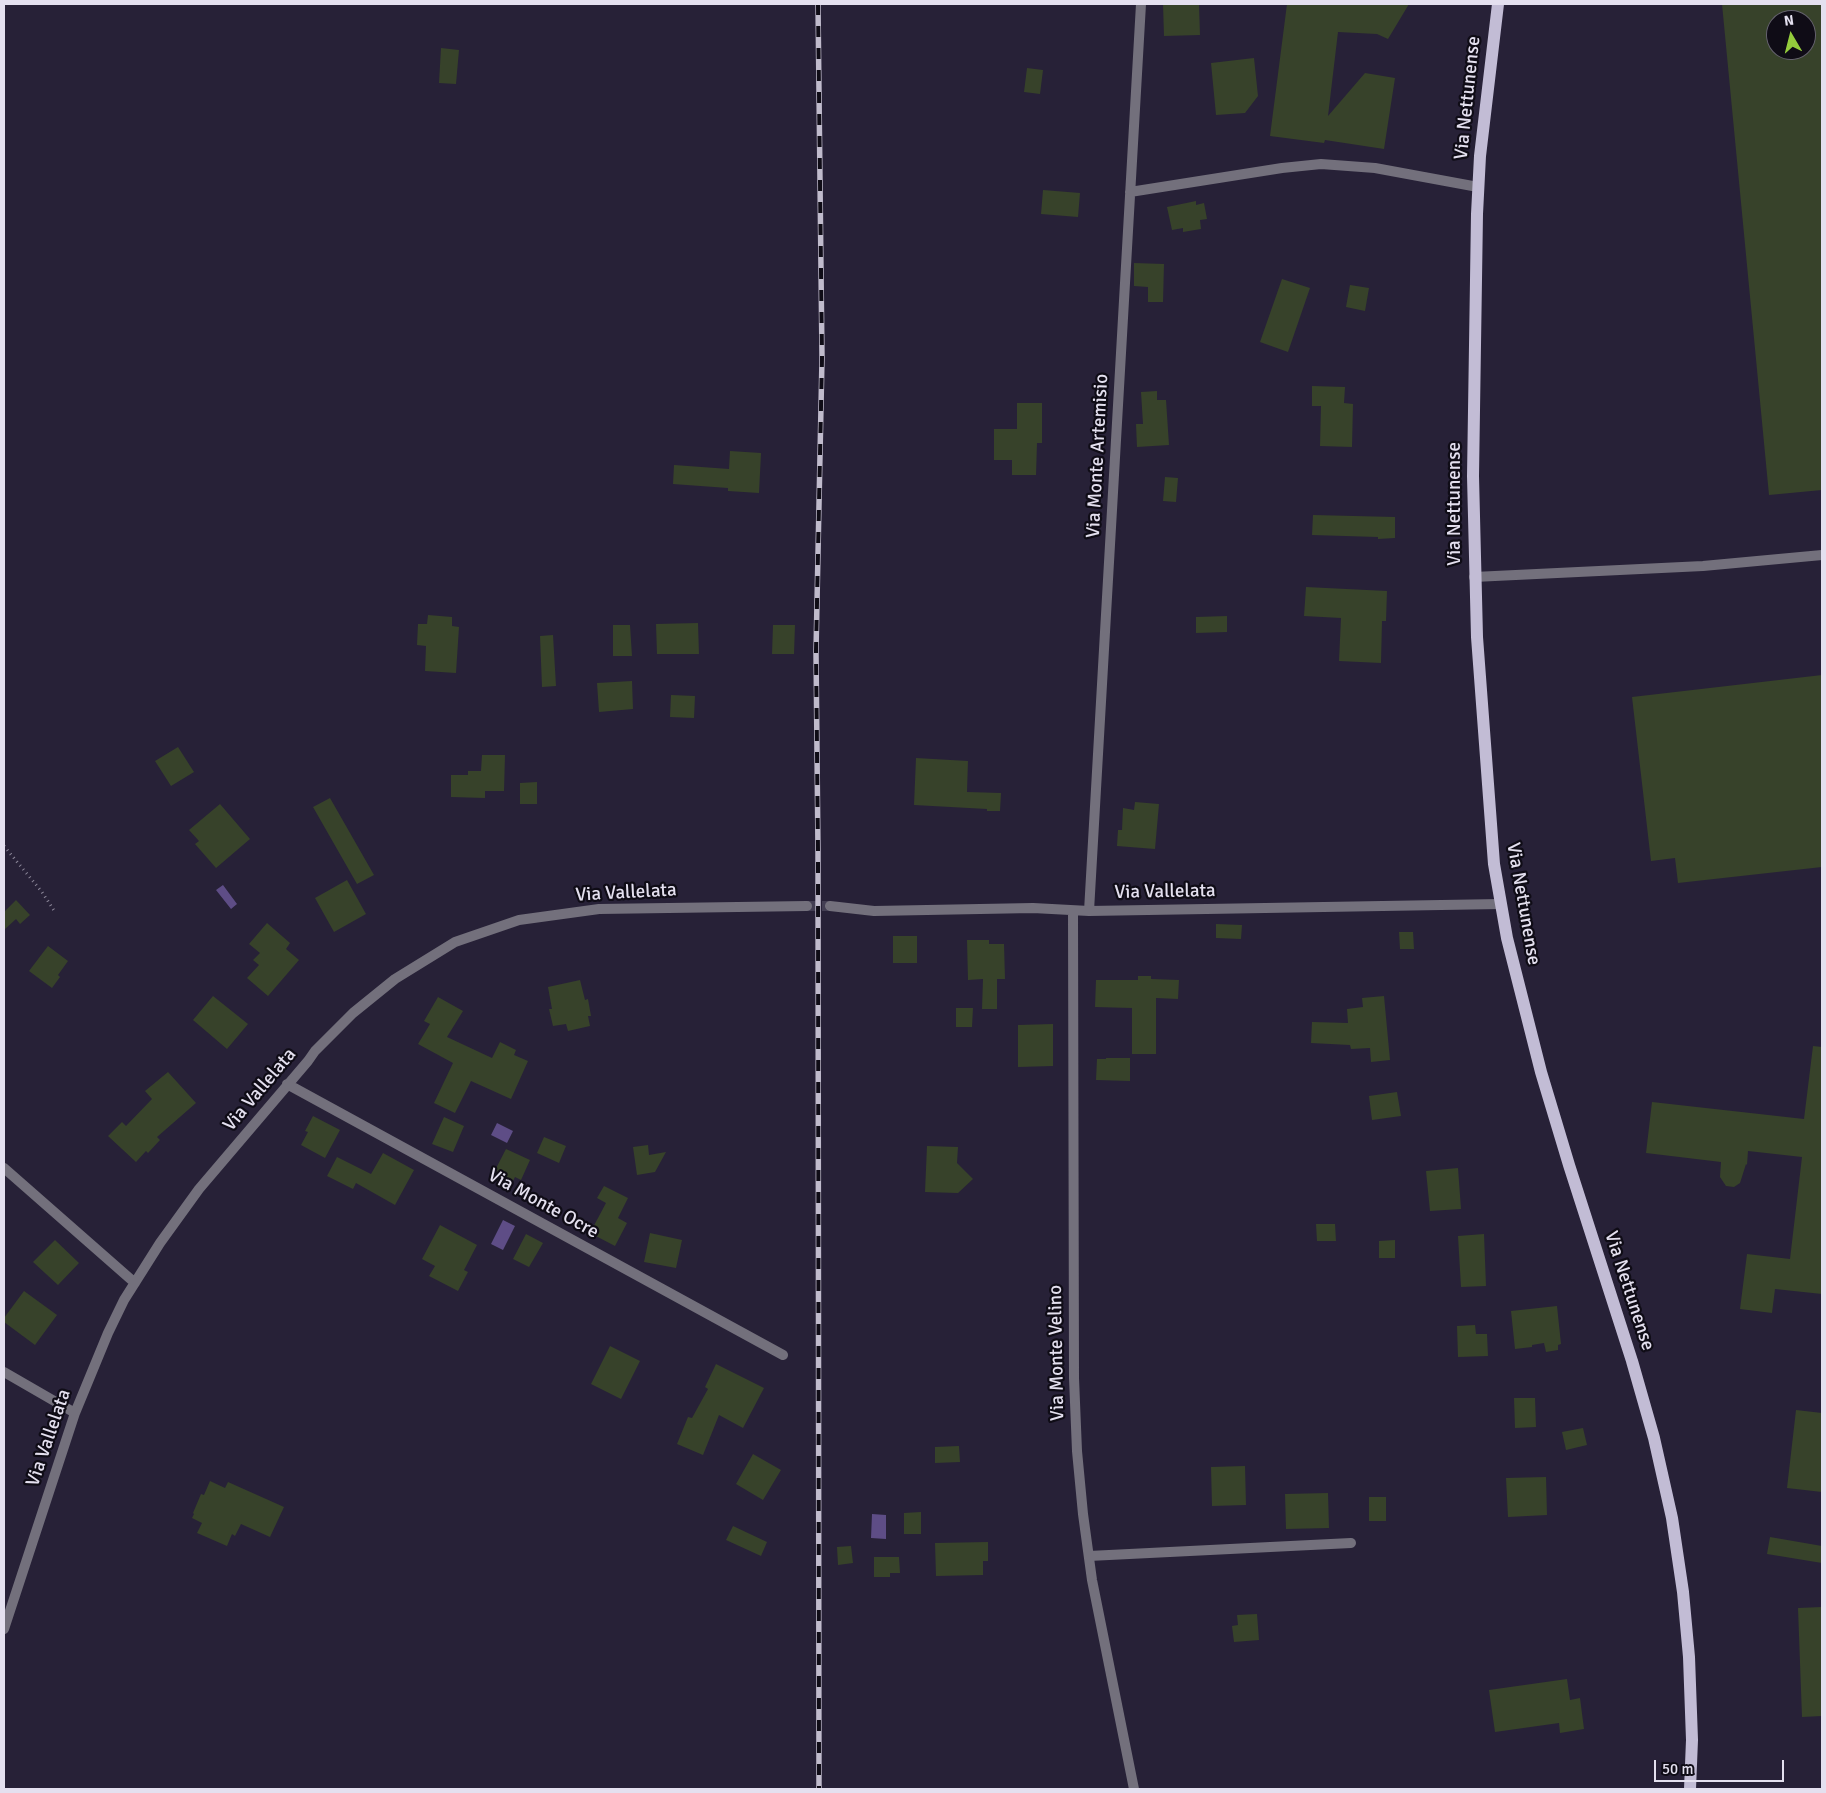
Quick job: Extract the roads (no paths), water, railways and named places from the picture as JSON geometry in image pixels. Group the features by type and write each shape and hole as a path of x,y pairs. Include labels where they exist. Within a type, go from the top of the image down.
{"main road":[{"name":"Via Nettunense","path":"1498,4 1478,187 1473,476 1474,577 1479,672 1494,864 1509,949 1548,1098 1632,1361 1654,1438 1667,1494 1678,1556 1687,1634 1692,1722 1690,1789"}],"street":[{"name":"Via Monte Artemisio","path":"1089,911 1141,4"},
{"path":"1130,192 1282,168 1321,164 1375,168 1478,187"},
{"path":"1474,577 1713,565 1822,555"},
{"name":"Via Vallelata","path":"830,906 874,911 1033,908 1089,911 1500,904"},
{"name":"Via Vallelata","path":"4,1629 75,1413 114,1318 181,1213 315,1051 353,1013 395,979 455,942 519,920 599,909 807,906"},
{"name":"Via Monte Velino","path":"1073,911 1074,1403 1079,1476 1097,1607 1134,1789"},
{"name":"Via Monte Ocre","path":"287,1084 782,1355"},
{"path":"4,1168 135,1283"},
{"path":"4,1372 75,1413"},
{"path":"1089,1556 1351,1543"}],"tunnel":[{"path":"807,906 830,906"}],"railway":[{"path":"818,4 822,358 816,651 819,1789"}]}
